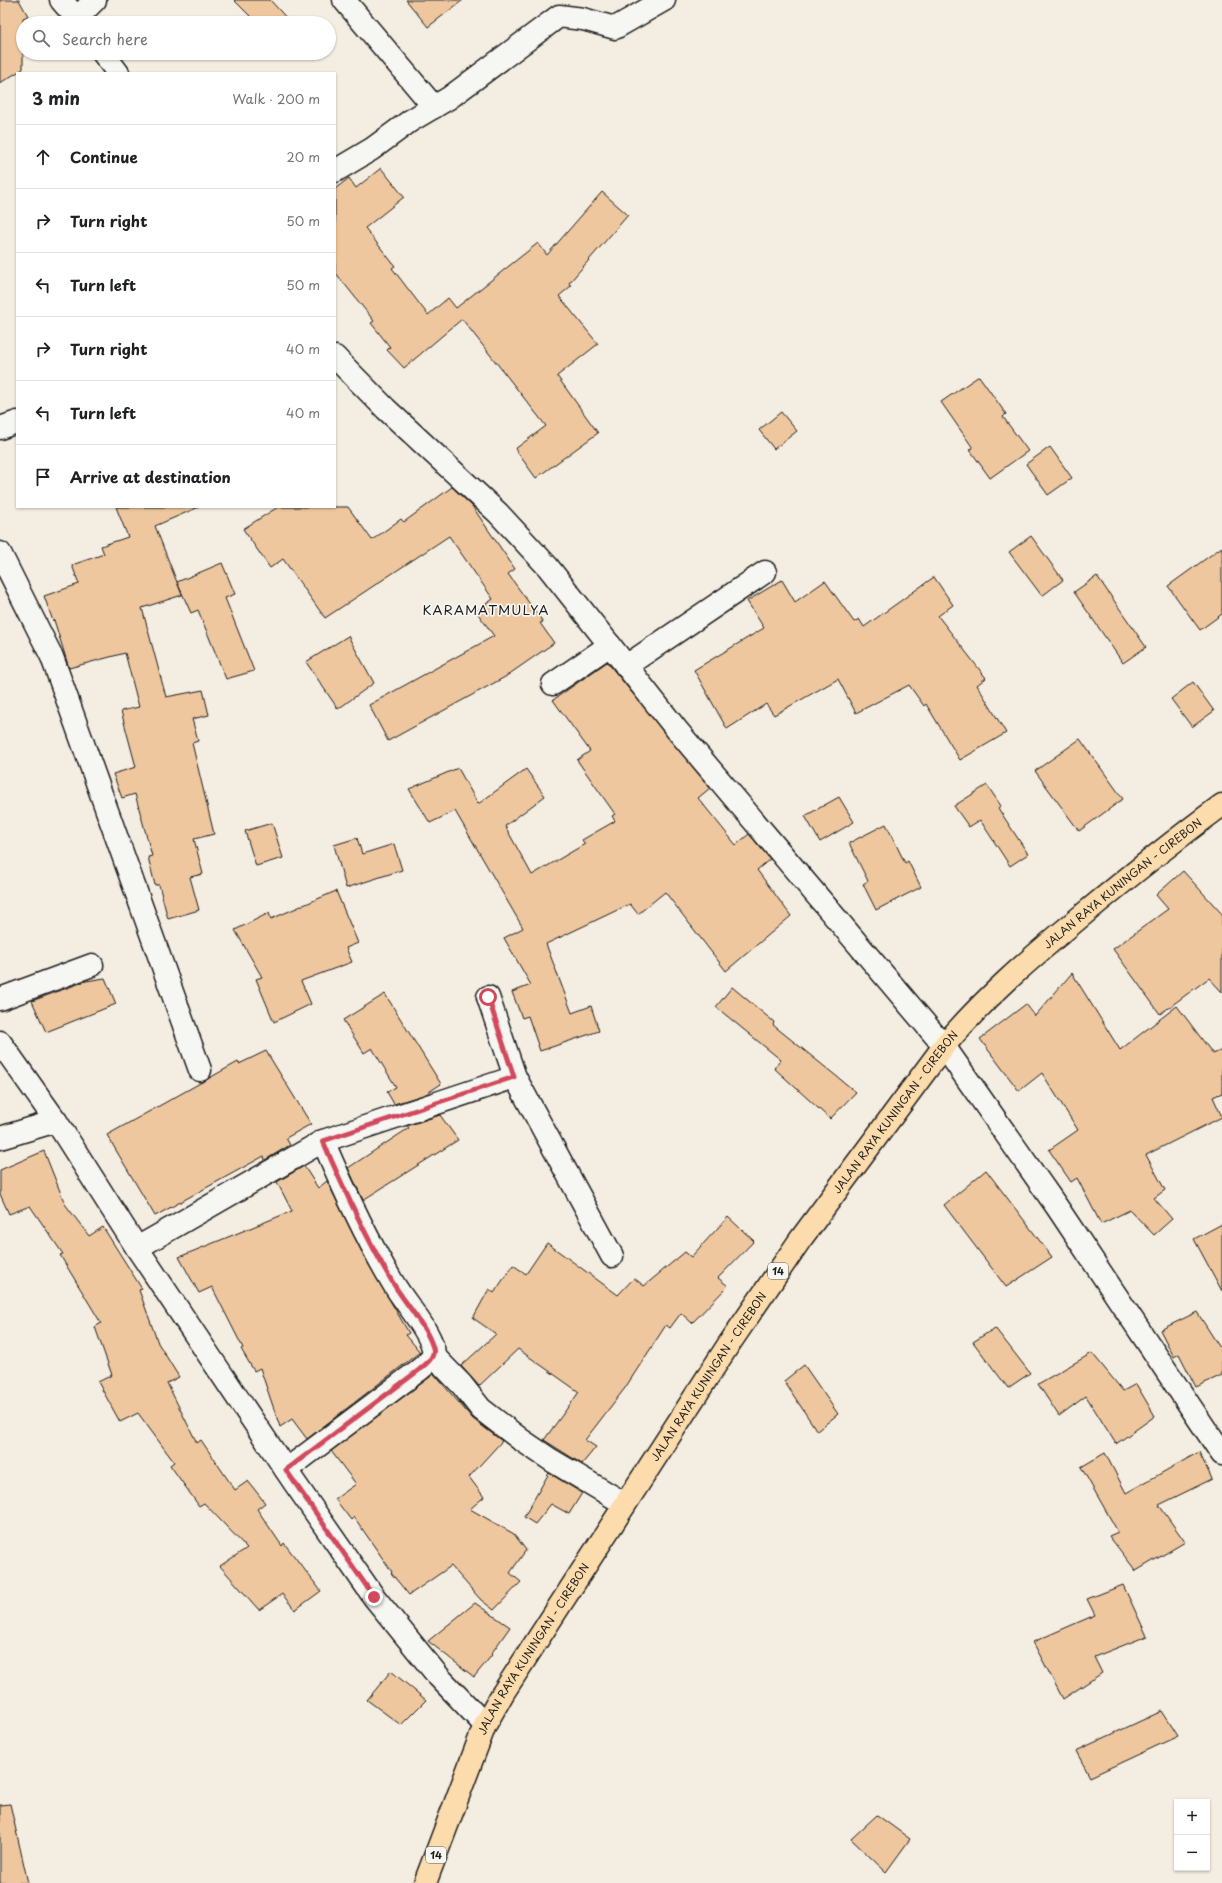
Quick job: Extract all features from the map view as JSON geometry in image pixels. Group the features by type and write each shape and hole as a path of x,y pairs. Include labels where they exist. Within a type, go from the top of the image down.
{"highway":[{"name":"JALAN RAYA KUNINGAN - CIREBON","path":"425,1883 485,1725 625,1504 727,1347 800,1240 944,1046 964,1022 1015,971 1164,848 1222,805"}],"street":[{"path":"61,0 75,16"},
{"path":"83,16 95,0"},
{"path":"344,0 434,107"},
{"path":"336,170 372,149 410,121 449,98 559,16 583,19 615,28 664,0"},
{"path":"108,60 117,72"},
{"path":"336,358 386,409 498,513 548,567 677,730 944,1046 1057,1207 1222,1454"},
{"path":"0,428 16,422"},
{"path":"0,553 52,657 200,1070"},
{"path":"626,666 765,572"},
{"path":"553,684 610,645"},
{"path":"0,999 92,965"},
{"path":"488,997 514,1077 612,1256"},
{"path":"0,1042 56,1121 137,1248 286,1470 374,1597 439,1677 485,1725"},
{"path":"137,1248 323,1141 514,1077"},
{"path":"0,1138 56,1121"},
{"path":"286,1470 419,1370 432,1355 433,1348 425,1332 393,1284 345,1193 323,1141"},
{"path":"432,1355 462,1385 481,1409 514,1435 551,1460 625,1504"}],"building":[{"path":"0,0 19,0 28,16 16,16 16,60 23,60 23,69 0,83"},
{"path":"234,0 270,0 285,16 250,16"},
{"path":"406,0 463,0 428,27"},
{"path":"381,168 404,197 365,228 395,266 392,268 428,315 448,298 456,308 538,243 547,255 602,192 628,215 569,283 571,286 559,296 598,344 557,376 598,433 536,478 515,449 546,426 462,319 404,368 387,350 390,347 371,323 374,321 336,273 336,188 349,178 356,188"},
{"path":"979,376 1006,414 1003,417 1028,451 990,478 970,450 973,448 941,402"},
{"path":"781,412 797,431 774,449 759,430"},
{"path":"1050,447 1072,478 1048,495 1026,464"},
{"path":"452,487 472,506 515,569 508,574 543,622 540,623 554,643 505,677 388,741 369,705 494,636 476,611 493,599 449,536 325,618 283,559 270,568 243,529 276,508 348,507 372,540 401,519 404,522"},
{"path":"116,508 197,508 155,526 182,595 142,608 166,697 203,690 209,715 192,719 198,741 192,743 214,834 194,839 203,874 190,877 199,910 168,919 159,885 155,885 148,857 152,856 135,794 122,798 113,774 136,767 121,711 139,707 125,653 69,668 54,620 53,621 44,596 79,584 72,565 104,554 101,546 128,537"},
{"path":"1031,536 1063,580 1042,596 1009,552"},
{"path":"1222,547 1222,614 1200,630 1168,586"},
{"path":"222,563 235,594 225,598 254,671 226,679 198,610 191,613 177,582"},
{"path":"1097,576 1146,647 1123,663 1074,592"},
{"path":"934,577 953,605 938,616 986,678 977,685 1006,733 960,760 926,704 924,706 909,685 856,713 838,679 774,715 766,704 727,729 694,670 764,628 747,601 782,580 795,602 825,581 854,622 859,619 864,627"},
{"path":"348,636 374,683 338,709 306,662"},
{"path":"607,662 710,788 698,798 736,845 749,834 770,859 757,870 791,916 726,971 665,892 638,914 630,904 546,944 572,1013 591,1006 599,1031 540,1051 528,1016 522,1018 512,992 531,985 504,938 523,928 455,811 430,823 409,789 458,768 478,804 526,769 545,796 505,826 532,875 585,844 582,840 615,821 612,816 615,814 577,760 590,751 553,700"},
{"path":"1193,682 1214,711 1192,727 1171,699"},
{"path":"1080,739 1123,799 1079,831 1035,771"},
{"path":"987,785 1001,806 998,808 1028,854 1010,866 980,820 969,827 954,806"},
{"path":"839,797 854,822 820,842 805,816"},
{"path":"272,823 283,858 256,866 245,831"},
{"path":"886,824 905,863 908,861 921,887 876,910 863,884 868,881 849,843"},
{"path":"357,838 362,854 394,844 402,870 346,888 334,845"},
{"path":"1183,871 1222,914 1222,992 1209,978 1160,1014 1113,949 1168,909 1156,895"},
{"path":"336,891 358,943 346,948 352,962 301,981 311,1004 274,1022 256,979 262,977 235,930 269,913 271,919"},
{"path":"1072,973 1120,1050 1177,1006 1213,1054 1222,1050 1222,1093 1213,1097 1222,1117 1146,1155 1165,1190 1154,1198 1172,1219 1154,1235 1130,1210 1101,1224 1077,1178 1071,1182 1049,1150 1078,1130 1042,1073 1019,1091 980,1039 1026,1004 1035,1016"},
{"path":"105,978 116,1004 46,1032 32,1001 86,981"},
{"path":"732,987 774,1022 773,1025 856,1092 830,1119 774,1068 781,1060 716,1007"},
{"path":"385,994 441,1084 426,1094 394,1104 387,1092 396,1087 372,1048 364,1053 343,1020"},
{"path":"266,1051 311,1124 286,1138 290,1145 265,1160 264,1156 155,1216 107,1135 238,1062 239,1064"},
{"path":"440,1115 458,1140 363,1200 348,1168 409,1128 407,1126"},
{"path":"44,1151 65,1204 89,1236 103,1227 142,1289 139,1290 158,1343 179,1377 167,1383 197,1443 201,1440 235,1490 248,1481 265,1503 257,1509 282,1546 284,1543 321,1591 295,1610 282,1594 259,1610 220,1566 247,1548 204,1503 199,1506 170,1465 174,1462 138,1413 120,1422 98,1382 112,1375 95,1327 101,1323 60,1255 63,1254 30,1206 9,1214 0,1194 0,1170"},
{"path":"304,1166 318,1188 327,1181 363,1254 409,1333 406,1335 420,1352 307,1439 292,1419 280,1427 260,1368 254,1371 241,1349 243,1348 212,1287 199,1293 179,1257 292,1211 277,1182"},
{"path":"986,1170 1052,1257 1006,1287 944,1205"},
{"path":"728,1217 754,1241 718,1278 728,1286 692,1323 681,1313 670,1328 666,1325 625,1388 585,1440 596,1447 582,1464 544,1440 579,1392 518,1349 479,1386 461,1366 496,1334 473,1318 489,1289 494,1293 513,1265 526,1274 547,1243 618,1295 634,1278 644,1286 685,1252 691,1257"},
{"path":"1222,1224 1222,1291 1194,1239"},
{"path":"1197,1312 1222,1351 1222,1375 1196,1387 1179,1354 1174,1357 1160,1330"},
{"path":"995,1328 1030,1373 1008,1388 973,1342"},
{"path":"1092,1353 1123,1391 1136,1384 1155,1416 1116,1444 1086,1396 1059,1416 1038,1384"},
{"path":"804,1365 838,1414 817,1431 784,1381"},
{"path":"434,1374 473,1419 502,1441 469,1477 484,1497 470,1509 514,1534 526,1550 510,1573 521,1582 494,1610 481,1600 451,1566 409,1595 391,1573 392,1572 354,1517 351,1520 335,1499 356,1484 331,1451"},
{"path":"1199,1452 1212,1479 1159,1505 1185,1542 1136,1571 1109,1536 1118,1532 1081,1467 1105,1453 1126,1493"},
{"path":"549,1473 582,1493 569,1514 551,1504 535,1524 524,1517"},
{"path":"1123,1585 1147,1636 1094,1657 1102,1673 1063,1699 1033,1642 1095,1615 1087,1599"},
{"path":"475,1603 510,1627 491,1654 492,1655 474,1677 428,1641"},
{"path":"391,1671 426,1700 401,1725 367,1700"},
{"path":"1162,1711 1178,1736 1090,1777 1076,1751"},
{"path":"10,1804 28,1883 0,1883 0,1805"},
{"path":"877,1815 910,1839 886,1872 851,1839"}],"district":[{"name":"KARAMATMULYA","path":"486,610"}],"route":[{"path":"374,1597 286,1470 419,1370 430,1360 434,1352 425,1332 393,1284 345,1193 323,1141 514,1077 488,997"}]}
